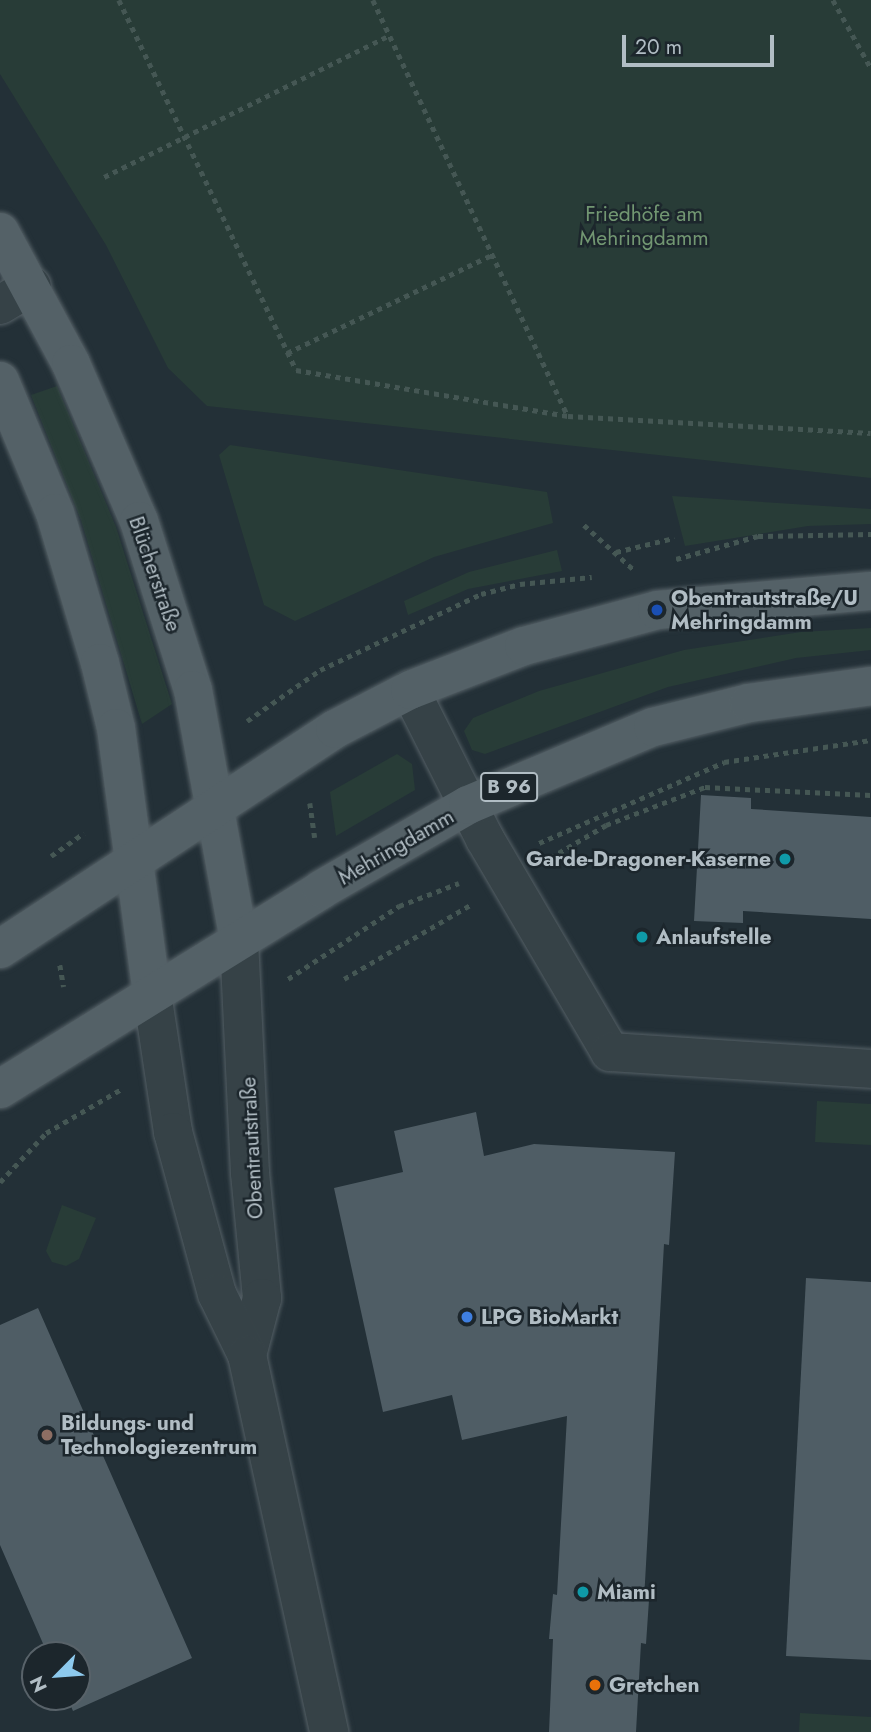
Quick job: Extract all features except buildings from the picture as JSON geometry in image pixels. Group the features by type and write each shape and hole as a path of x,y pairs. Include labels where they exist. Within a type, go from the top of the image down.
{"main road":[{"name":"Blücherstraße","path":"0,232 16,295 93,412 139,522 193,690 239,940"},
{"path":"0,381 81,593 116,728 152,993"},
{"path":"0,949 335,729 410,690 524,646 657,610 871,591"},
{"name":"Mehringdamm","path":"0,1089 239,940 468,805 653,727 748,704 871,686"}],"street":[{"path":"410,690 505,872 610,1052 871,1069"},
{"name":"Obentrautstraße","path":"239,940 250,1173 262,1298 247,1355"},
{"name":"Obentrautstraße","path":"152,993 168,1111 217,1294 247,1355 330,1732"}],"path":[{"path":"119,0 296,370 568,416 871,433"},
{"path":"373,0 568,416"},
{"path":"833,0 871,68"},
{"path":"104,177 390,35"},
{"path":"287,353 492,255"},
{"path":"584,525 616,552 674,538"},
{"path":"344,979 505,872 724,762 871,740"},
{"path":"353,933 399,906 505,872 606,825 705,787 871,795"},
{"path":"310,803 316,846"},
{"path":"60,961 64,988"},
{"path":"0,1182 46,1133 64,1124"}],"green space":[{"name":"Friedhöfe am Mehringdamm","path":"0,0 871,0 871,478 207,406 168,368 106,245 0,74"},
{"path":"57,386 116,527 172,704 142,724 81,520 31,395"},
{"path":"230,445 547,492 553,523 434,557 295,621 264,605 219,455"},
{"path":"672,496 871,509 871,524 808,526 685,546"},
{"path":"557,550 562,571 468,589 408,615 404,601 469,572"},
{"path":"871,628 871,650 796,658 668,687 485,754 472,750 464,731 473,718 539,691 684,650 801,632"},
{"path":"397,754 412,764 415,790 336,836 330,792"},
{"path":"817,1101 871,1104 871,1145 815,1142"},
{"path":"62,1205 96,1218 79,1259 66,1266 52,1262 46,1251"},
{"path":"800,1713 871,1717 871,1732 799,1732"}],"place":[{"name":"Obentrautstraße/U Mehringdamm","path":"657,610"},
{"name":"Garde-Dragoner-Kaserne","path":"785,859"},
{"name":"Anlaufstelle","path":"642,937"},
{"name":"LPG BioMarkt","path":"467,1317"},
{"name":"Bildungs- und Technologiezentrum","path":"47,1435"},
{"name":"Miami","path":"583,1592"},
{"name":"Gretchen","path":"595,1685"}]}
